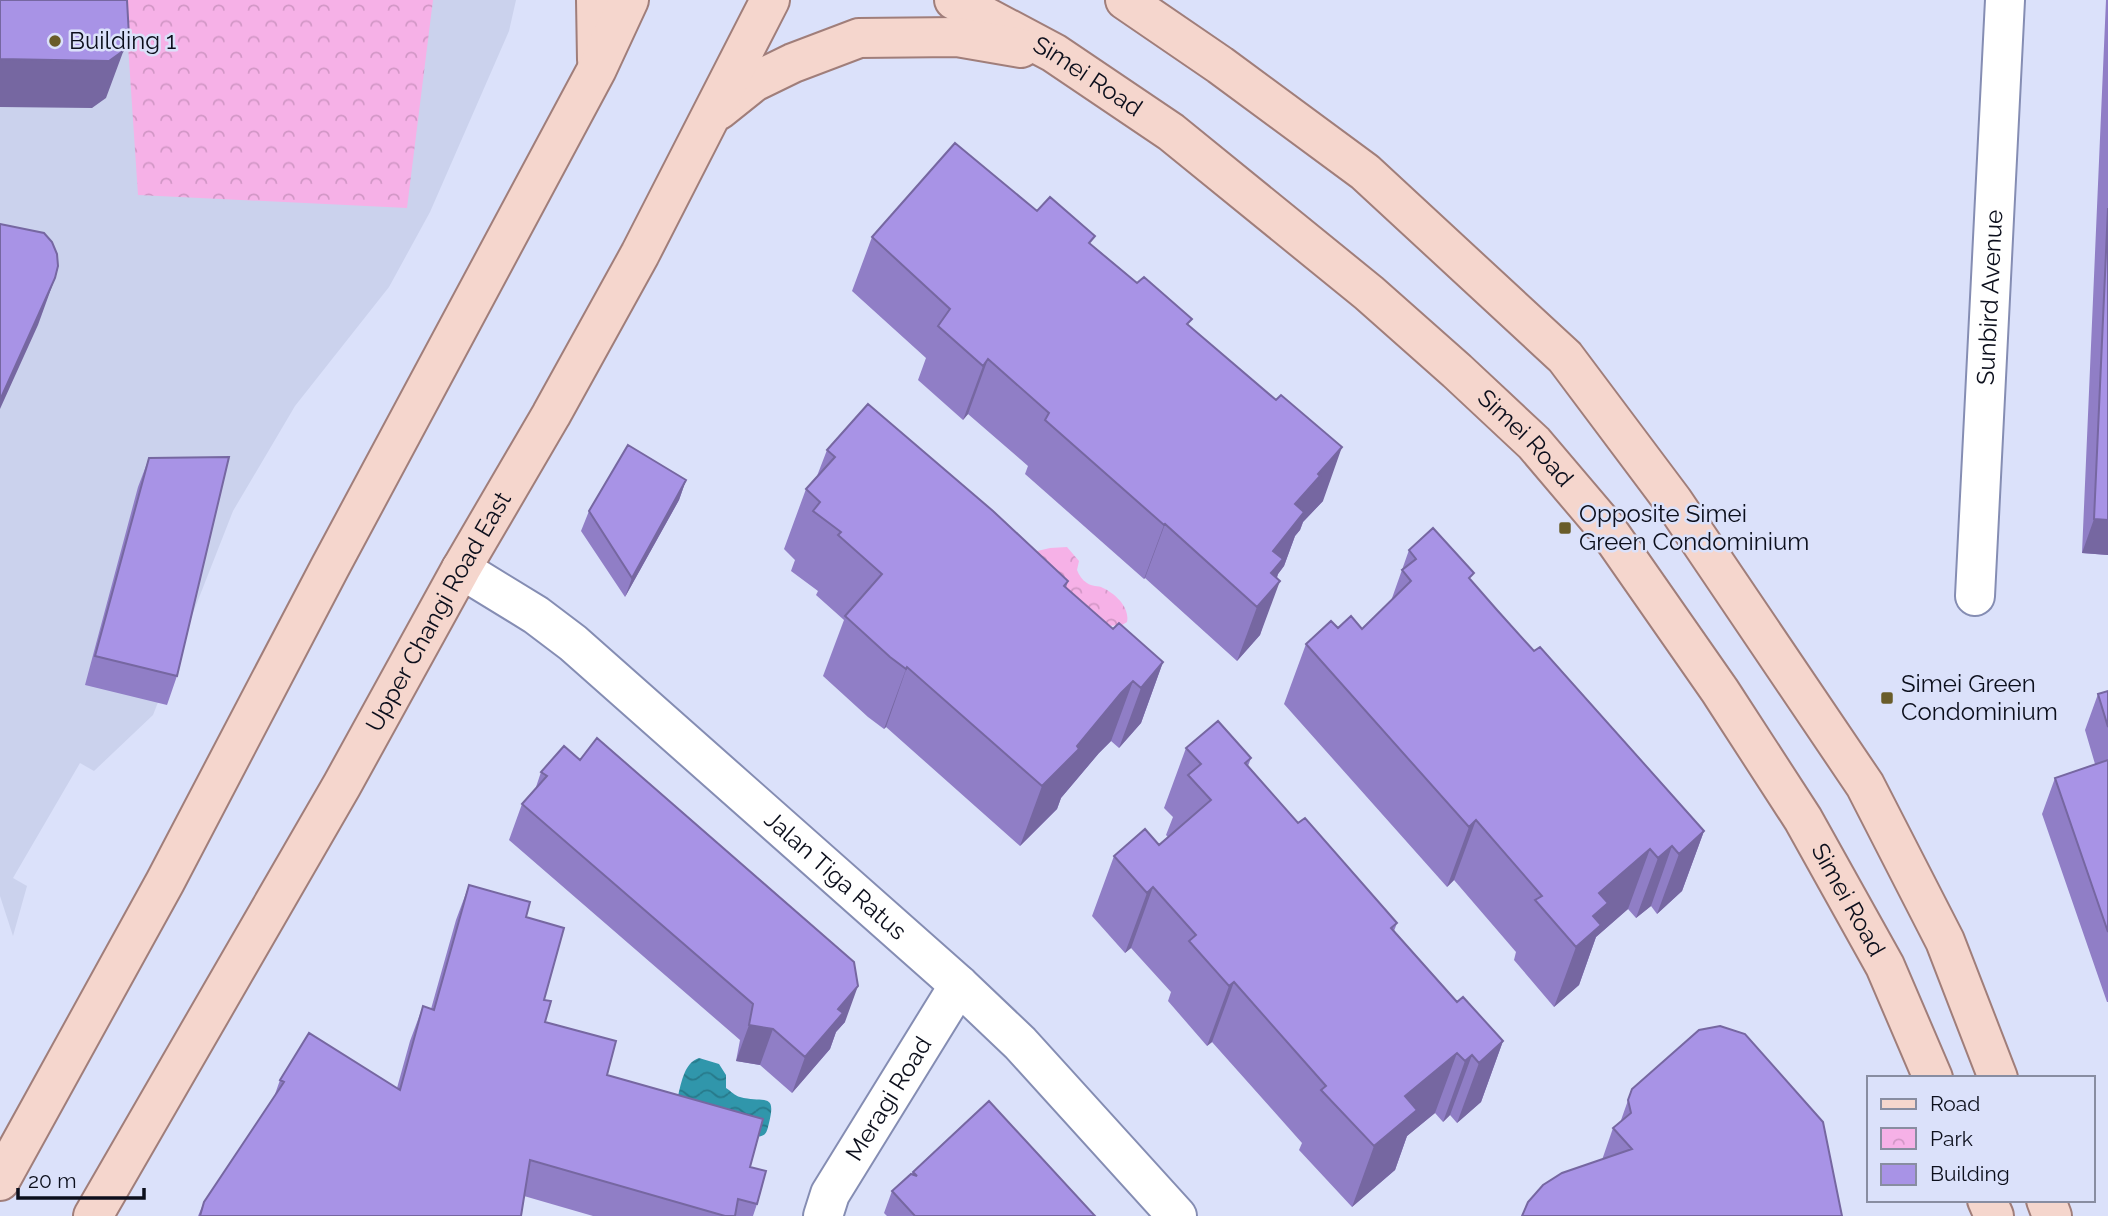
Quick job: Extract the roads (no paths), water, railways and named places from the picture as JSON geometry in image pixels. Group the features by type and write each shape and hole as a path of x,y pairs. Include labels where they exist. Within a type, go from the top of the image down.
{"main road":[{"path":"596,0 597,69"},
{"path":"0,1181 172,870 597,69 629,0"},
{"name":"Upper Changi Road East","path":"93,1216 342,785 461,569 551,415 640,254 770,0"},
{"name":"Simei Road","path":"954,0 1054,53 1171,132 1369,293 1534,443 1599,519 1720,691 1803,818 1885,966 1932,1076"},
{"path":"1125,0 1220,65 1365,172 1564,357 1673,501 1865,785 1945,941 1997,1076"},
{"path":"711,116 754,82 793,63 859,37 957,37 1054,53"}],"street":[{"name":"Sunbird Avenue","path":"1975,596 2006,0"},
{"name":"Jalan Tiga Ratus","path":"461,569 536,615 573,643 959,985 1020,1043 1177,1216"},
{"name":"Meragi Road","path":"823,1216 830,1194 959,985"}],"water":[{"path":"699,1058 719,1064 726,1075 726,1088 735,1095 770,1103 771,1115 764,1135 756,1137 677,1100 686,1070"}],"place":[{"name":"Building 1","path":"55,41"},
{"name":"Opposite Simei Green Condominium","path":"1565,528"},
{"name":"Simei Green Condominium","path":"1887,698"}]}
